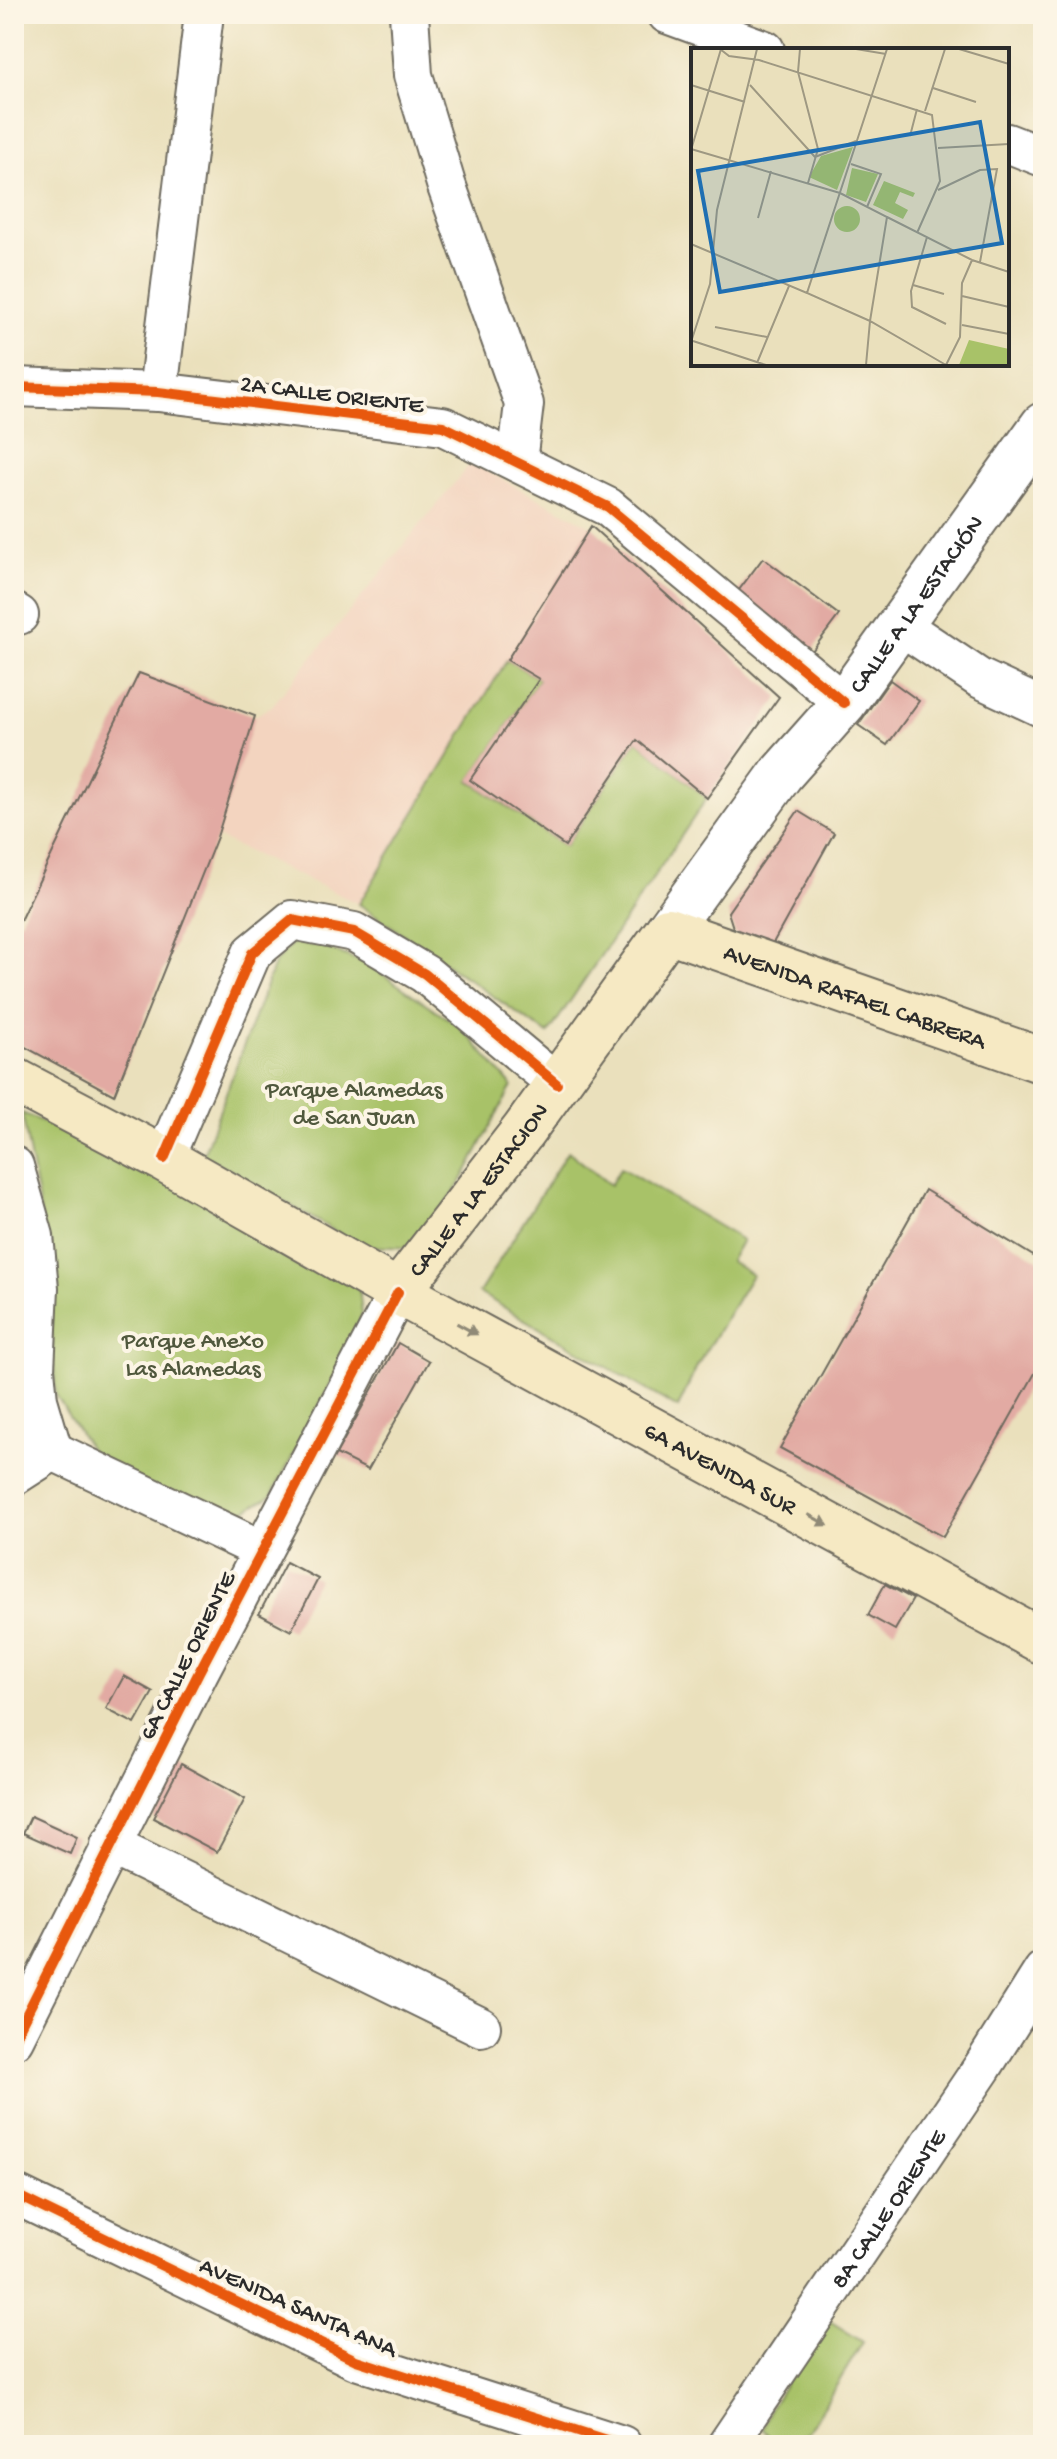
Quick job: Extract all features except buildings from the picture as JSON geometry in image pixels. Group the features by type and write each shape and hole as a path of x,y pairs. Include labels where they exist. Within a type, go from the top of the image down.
{"main road":[{"name":"AVENIDA RAFAEL CABRERA","path":"668,930 1043,1061"},
{"name":"CALLE A LA ESTACION","path":"398,1292 557,1084 668,930"},
{"name":"6A AVENIDA SUR","path":"14,1080 164,1159 398,1292 1043,1642"}],"street":[{"path":"158,392 204,14"},
{"path":"409,14 413,75 446,184 524,404 517,462"},
{"path":"667,14 760,48"},
{"path":"1009,144 1043,157"},
{"name":"2A CALLE ORIENTE","path":"14,387 158,392 443,426 608,507 844,703"},
{"name":"CALLE A LA ESTACIÓN","path":"668,930 781,774 844,703 1043,425"},
{"path":"900,625 979,678 1043,708"},
{"path":"164,1159 252,953 292,920 354,932 425,974 557,1084"},
{"path":"14,1166 34,1236 39,1288 35,1369 38,1400 53,1451"},
{"name":"6A CALLE ORIENTE","path":"14,2039 110,1845 398,1292"},
{"path":"14,1425 26,1436 53,1451 262,1550"},
{"path":"14,1476 53,1451"},
{"path":"110,1845 481,2027"},
{"name":"8A CALLE ORIENTE","path":"727,2445 982,2068 1043,1971"},
{"name":"AVENIDA SANTA ANA","path":"14,2194 356,2360 622,2445"}],"shaded area":[{"path":"471,463 591,526 359,904 217,837 255,716 272,706"}],"green space":[{"path":"507,660 539,679 470,781 565,846 637,740 707,798 548,1034 359,904"},
{"name":"Parque Alamedas de San Juan","path":"292,943 322,946 367,964 462,1028 512,1086 462,1180 417,1248 361,1246 203,1155 274,964"},
{"name":"Parque Anexo Las Alamedas","path":"22,1113 116,1154 359,1289 362,1313 353,1342 272,1495 213,1529 109,1479 56,1396 45,1237"},
{"path":"568,1151 610,1185 621,1168 742,1240 730,1261 752,1275 698,1364 678,1408 479,1293"},
{"path":"825,2318 863,2342 809,2430 790,2444 772,2440 763,2429 770,2408"}],"cycle path":[{"path":"14,387 158,392 443,426 608,507 844,703"},
{"path":"164,1159 252,953 292,920 354,932 425,974 557,1084"},
{"path":"14,2039 199,1672 398,1292"},
{"path":"14,2194 356,2360 622,2445"}]}
